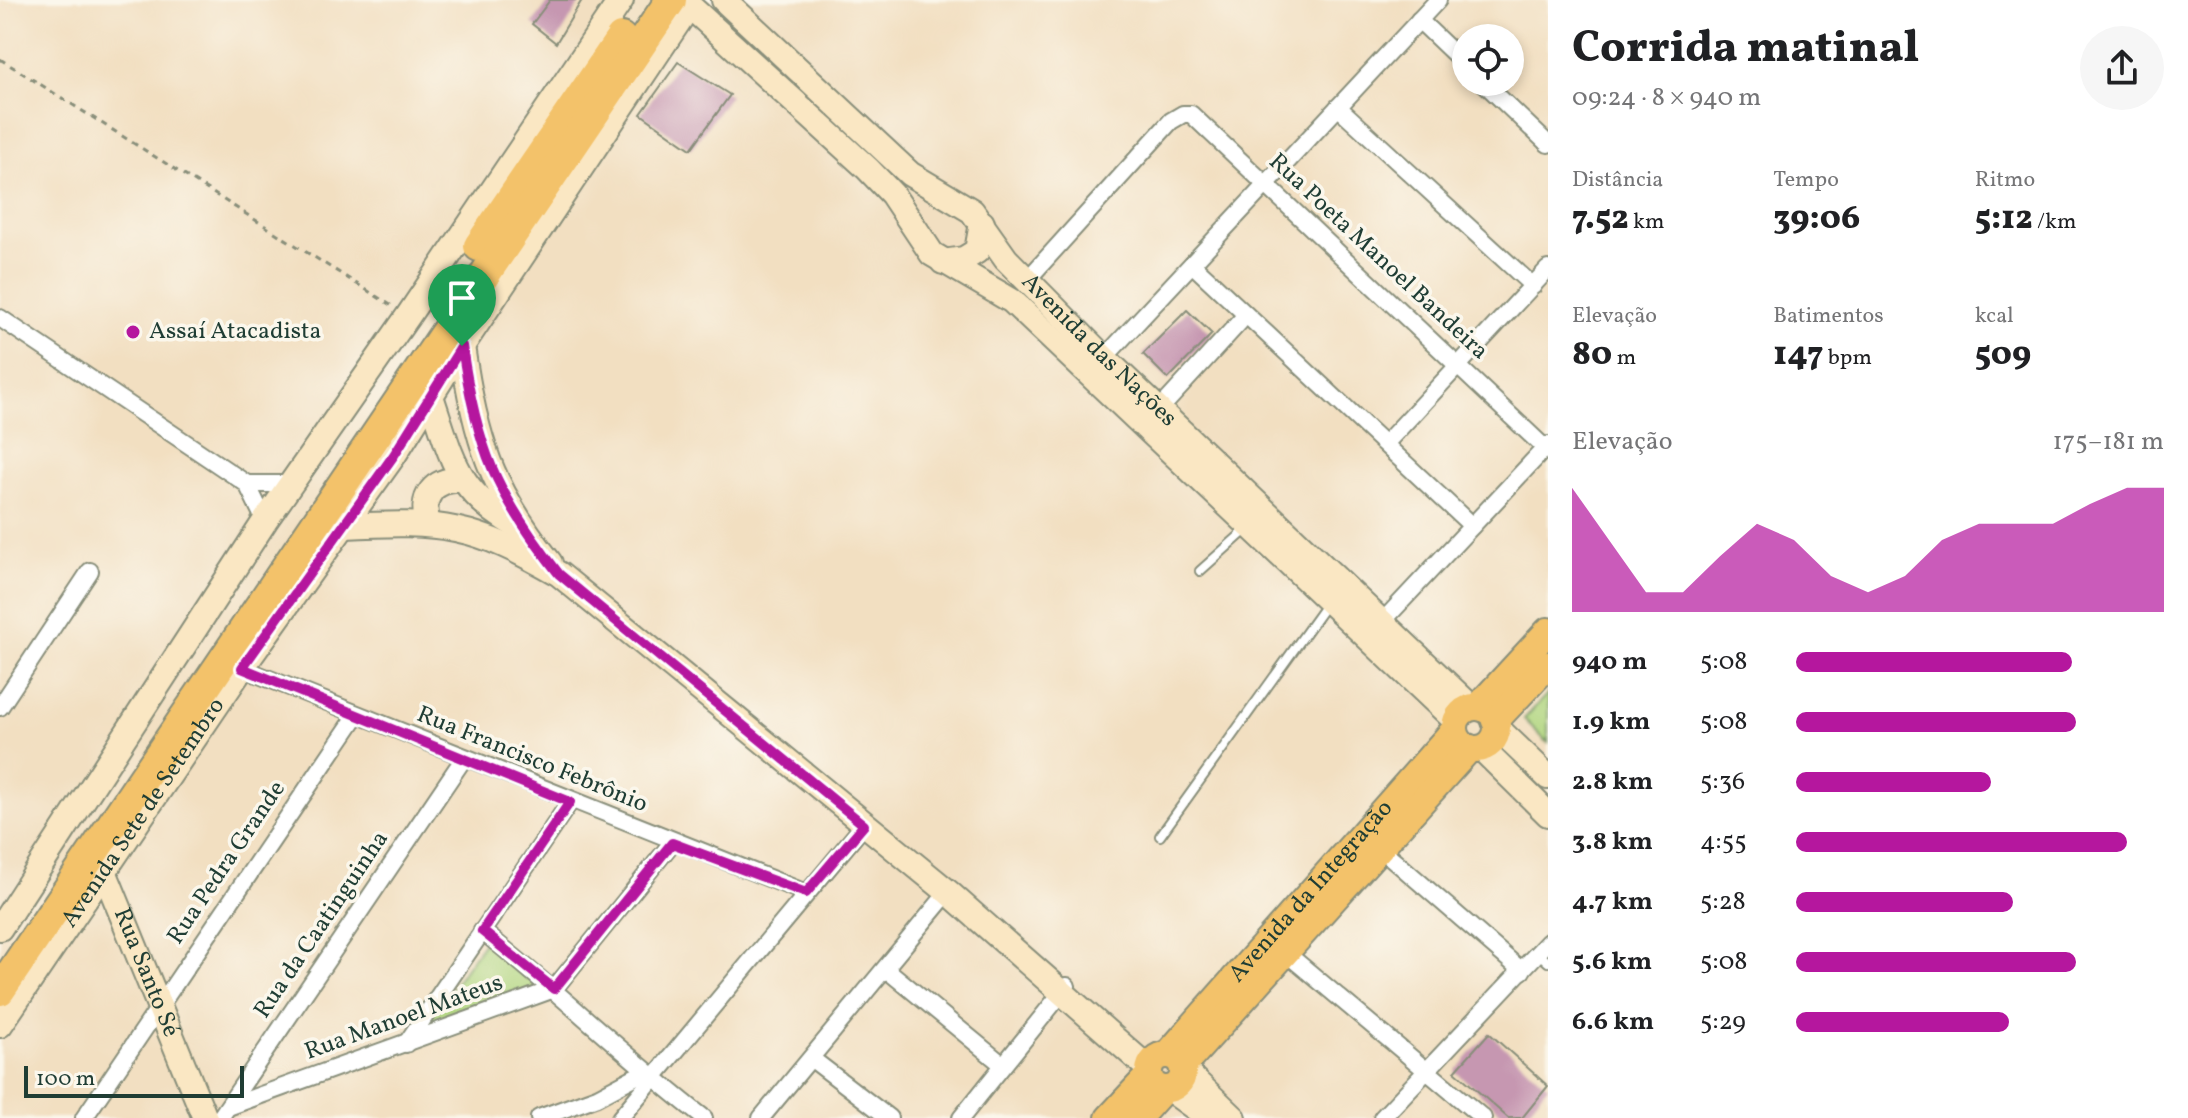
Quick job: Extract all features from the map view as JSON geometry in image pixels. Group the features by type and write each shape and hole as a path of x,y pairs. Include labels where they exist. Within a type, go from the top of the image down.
{"highway":[{"name":"Avenida Sete de Setembro","path":"0,990 186,718 537,157 647,0"},
{"name":"Avenida Sete de Setembro","path":"0,963 318,506 681,2"},
{"path":"423,364 431,396"},
{"path":"167,778 186,718"}],"main road":[{"name":"Avenida Sete de Setembro","path":"0,1025 242,668 408,316 621,0"},
{"name":"Avenida das Nações","path":"724,0 910,174 963,202 982,223 1006,259 1104,358 1160,409 1255,516"},
{"name":"Avenida Sete de Setembro","path":"3,917 265,521 318,506 431,396 668,41 681,2"},
{"name":"Avenida das Nações","path":"681,2 868,169 892,194 921,241 943,262 1012,301 1255,516 1475,726 1548,777"},
{"path":"668,41 686,28 710,25"},
{"path":"943,262 964,259 977,251 982,223"},
{"path":"462,346 469,400 484,454 502,496 525,532 559,574"},
{"path":"431,396 463,480 492,512 525,532"},
{"path":"429,525 424,505 429,492 442,482 463,480"},
{"path":"318,506 468,529 491,537 559,574 1064,990 1166,1071 1234,1118"},
{"name":"Avenida das Nações","path":"1334,591 1383,621 1548,814"},
{"name":"Avenida da Integração","path":"1109,1118 1166,1071 1286,953 1380,848 1548,631"},
{"name":"Avenida da Integração","path":"1138,1118 1166,1071 1475,726 1548,665"},
{"name":"Rua Santo Sé","path":"104,871 205,1118"},
{"path":"1166,1071 1209,1118"}],"street":[{"path":"1104,358 1438,0"},
{"path":"1419,20 1452,52"},
{"path":"1498,96 1548,144"},
{"path":"1338,107 1533,286"},
{"name":"Rua Poeta Manoel Bandeira","path":"1027,280 1171,121 1183,114 1199,119 1265,185 1547,448"},
{"path":"1192,264 1472,526"},
{"path":"1385,444 1548,269"},
{"path":"1160,409 1246,315"},
{"path":"0,318 247,484 318,506"},
{"path":"1383,621 1547,448"},
{"path":"247,484 265,521"},
{"path":"0,707 90,571"},
{"name":"Rua Francisco Febrônio","path":"242,668 672,843 806,893"},
{"name":"Rua Pedra Grande","path":"84,1118 357,715"},
{"name":"Rua da Caatinguinha","path":"224,1112 464,758"},
{"path":"406,1044 570,802"},
{"path":"620,1118 649,1075 864,825"},
{"path":"554,989 672,843"},
{"path":"1380,848 1522,971"},
{"path":"761,1118 948,892"},
{"path":"482,931 554,989 649,1075 704,1118"},
{"path":"1382,1118 1522,971 1545,952"},
{"path":"1286,953 1483,1118"},
{"path":"886,969 1003,1065"},
{"name":"Rua Manoel Mateus","path":"224,1112 554,989"},
{"path":"961,1118 1064,990"},
{"path":"812,1059 889,1118"},
{"path":"539,1118 649,1075"}],"lane":[{"path":"1200,571 1255,516"},
{"path":"1160,836 1334,591"}],"path":[{"path":"0,59 408,316"}],"green space":[{"path":"1548,693 1548,743 1524,719"},
{"path":"484,942 549,988 416,1038"}],"building":[{"path":"550,0 582,0 556,43 532,24"},
{"path":"678,62 730,95 691,149 641,114"},
{"path":"1187,310 1212,334 1168,379 1143,354"},
{"path":"1489,1033 1548,1086 1522,1118 1508,1118 1455,1071"}],"place":[{"name":"Assaí Atacadista","path":"133,332"}],"route":[{"path":"462,346 469,400 489,469 525,532 559,574 864,825 806,893 672,843 554,989 482,931 570,802 242,668 394,455 462,346"}]}
